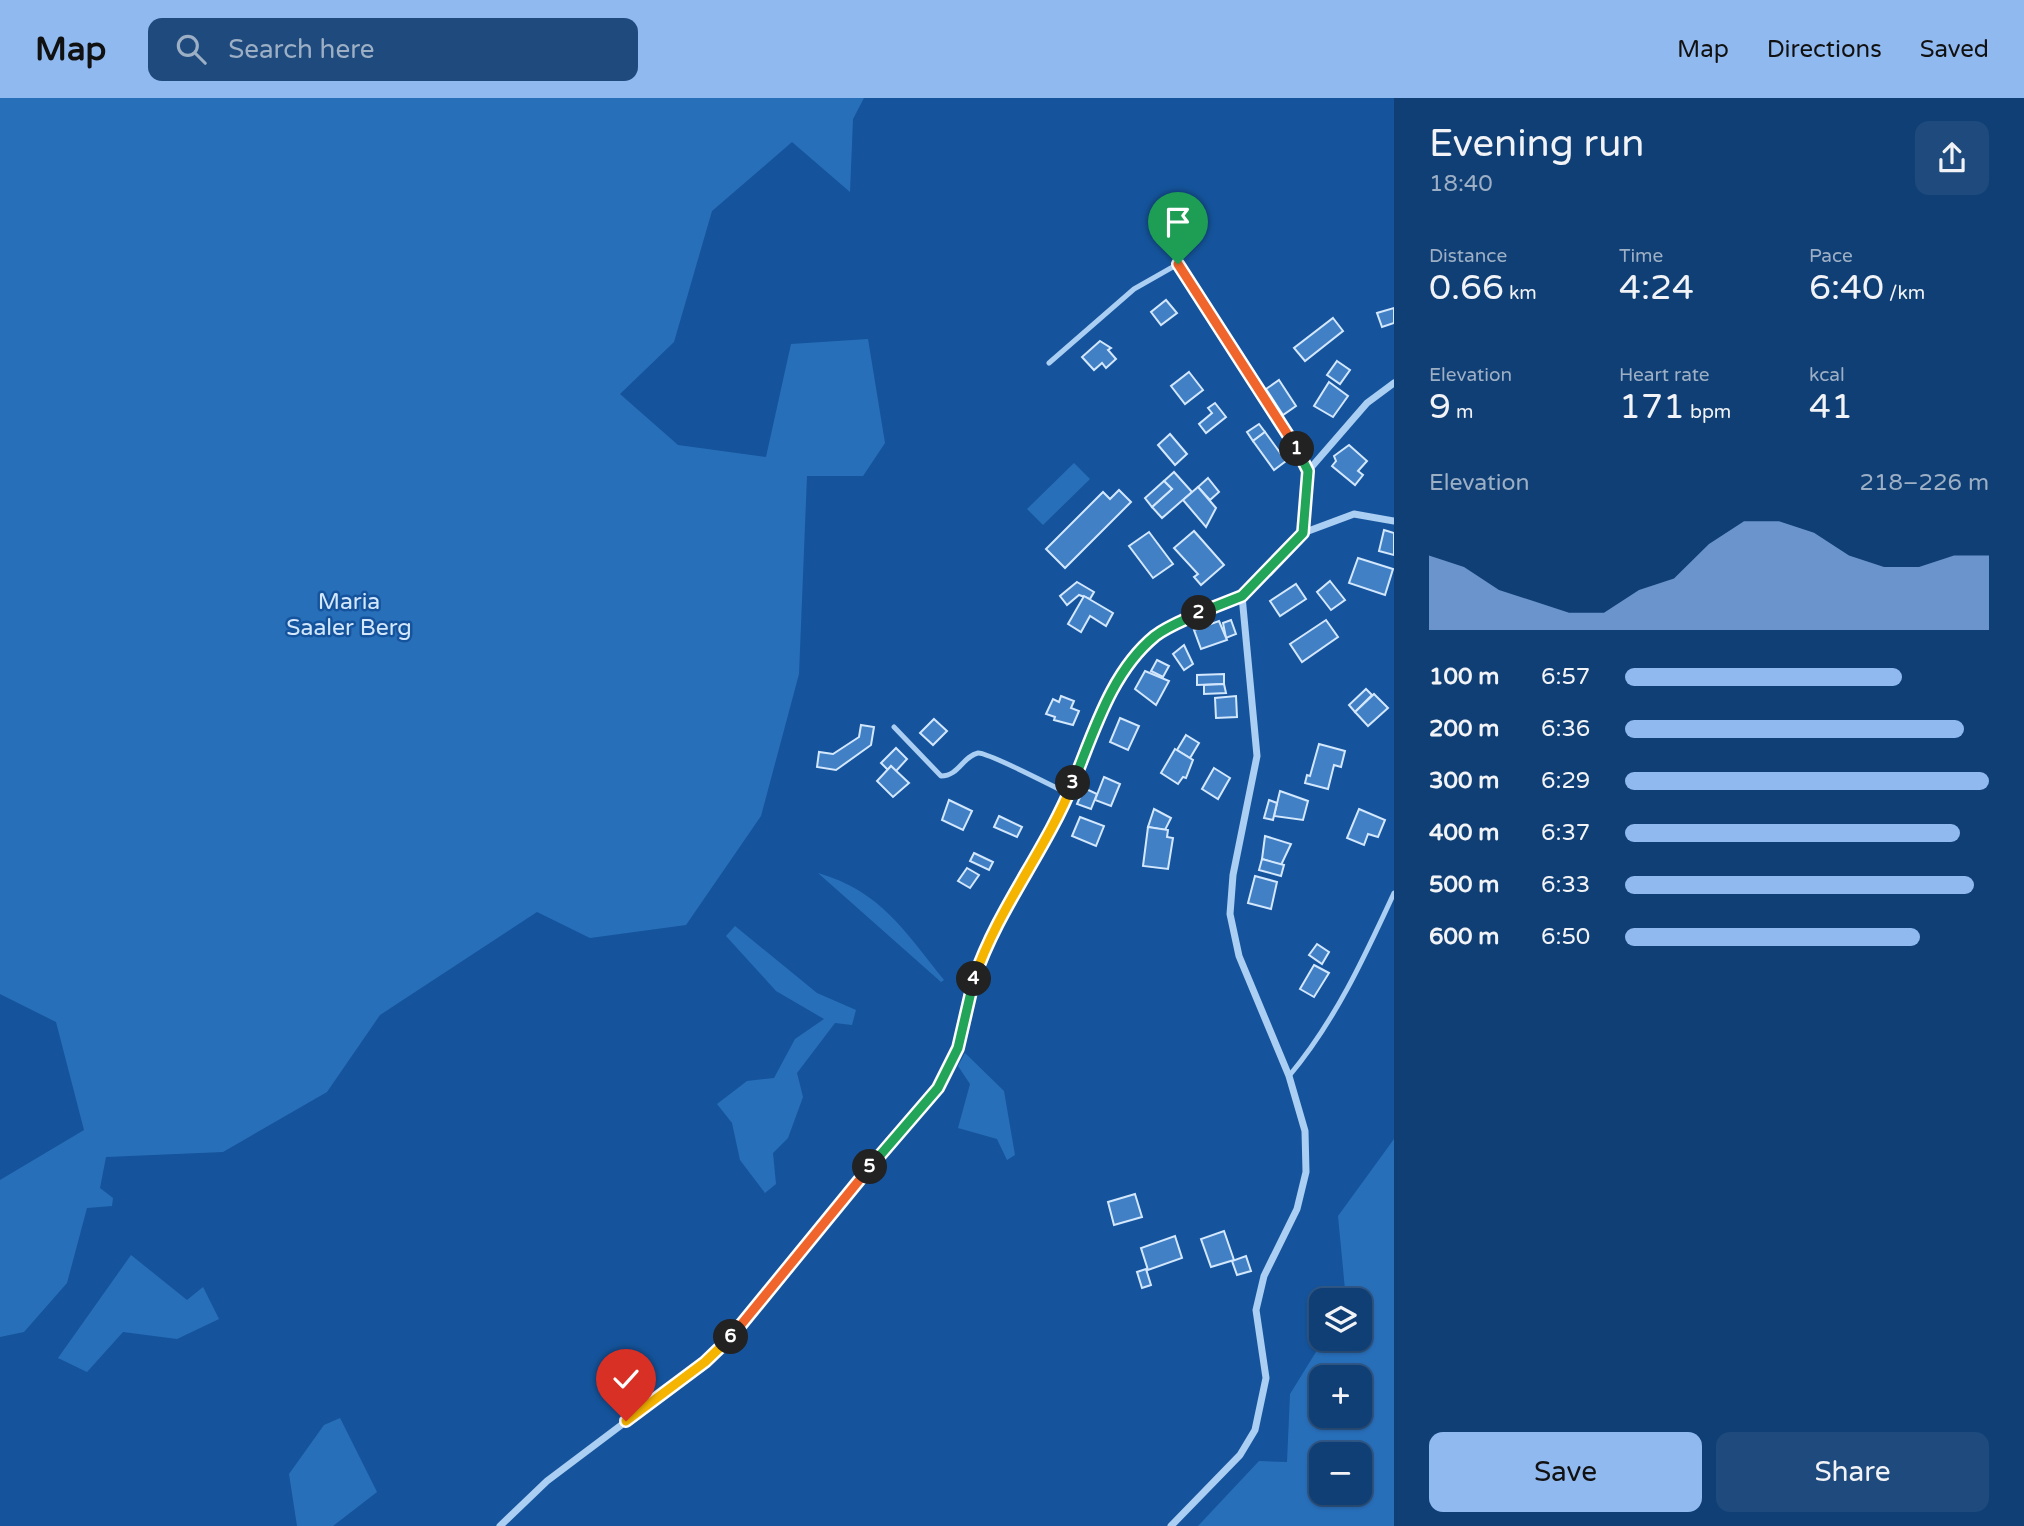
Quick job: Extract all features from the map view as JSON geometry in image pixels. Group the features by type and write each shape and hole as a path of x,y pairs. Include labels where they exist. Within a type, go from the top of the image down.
{"street":[{"path":"1303,533 1308,471 1367,403 1394,383"},
{"path":"500,1526 547,1481 705,1362 734,1334 836,1206 938,1088 958,1048 973,983 987,941 1034,864 1069,794 1109,697 1138,652 1157,634 1210,607 1242,596 1303,533 1354,514 1394,521"},
{"path":"1171,1526 1240,1455 1255,1430 1266,1378 1256,1310 1264,1276 1297,1209 1306,1172 1305,1131 1289,1076 1239,956 1230,914 1233,875 1257,756 1242,596"}],"lane":[{"path":"1049,363 1134,289 1178,264 1290,436 1308,471"},
{"path":"894,727 942,776 954,773 971,756 987,754 1069,794"},
{"path":"1289,1076 1310,1050 1350,986 1394,893"}],"green space":[{"name":"Maria Saaler Berg","path":"0,98 864,98 853,119 850,192 792,142 712,211 674,342 620,394 678,445 766,457 791,344 868,339 885,443 863,476 807,476 799,674 761,816 686,925 590,938 537,912 380,1015 327,1092 223,1152 106,1157 100,1188 113,1198 112,1206 87,1208 67,1283 24,1332 0,1337 0,1180 84,1130 56,1022 0,994"},
{"path":"1074,463 1090,479 1043,525 1027,509"},
{"path":"818,873 840,881 875,902 904,930 944,980 941,982"},
{"path":"735,926 817,993 856,1010 852,1025 835,1023 797,1073 803,1097 788,1138 773,1153 776,1184 765,1193 740,1160 732,1123 717,1104 747,1081 774,1078 795,1039 824,1019 776,991 726,936"},
{"path":"965,1053 1004,1091 1015,1155 1007,1160 997,1139 958,1128 970,1084 958,1066"},
{"path":"1394,1139 1394,1526 1198,1526 1259,1461 1287,1462 1290,1394 1317,1351 1372,1351 1372,1288 1345,1288 1338,1216"},
{"path":"131,1255 187,1300 203,1287 219,1319 177,1339 123,1332 87,1372 58,1358"},
{"path":"340,1418 377,1492 333,1526 297,1526 289,1474 324,1425"}],"building":[{"path":"1166,300 1177,313 1161,325 1151,312"},
{"path":"1394,308 1394,323 1382,327 1377,313"},
{"path":"1333,318 1343,331 1305,361 1294,348"},
{"path":"1100,341 1111,348 1108,350 1116,359 1106,368 1102,363 1094,370 1082,357"},
{"path":"1337,361 1350,370 1340,384 1327,375"},
{"path":"1189,372 1203,390 1185,404 1171,386"},
{"path":"1279,380 1296,406 1283,415 1266,389"},
{"path":"1329,382 1348,396 1333,417 1314,406"},
{"path":"1215,403 1226,417 1206,433 1199,424 1212,413 1208,408"},
{"path":"1259,424 1265,432 1253,441 1247,432"},
{"path":"1265,432 1286,461 1274,470 1253,441"},
{"path":"1170,434 1187,454 1175,465 1158,445"},
{"path":"1349,445 1367,461 1358,471 1363,475 1355,485 1332,466 1336,461 1334,456"},
{"path":"1174,472 1192,492 1162,518 1152,507 1172,489 1164,481"},
{"path":"1208,478 1219,492 1210,500 1198,487"},
{"path":"1164,481 1172,489 1152,507 1145,498"},
{"path":"1198,487 1216,508 1206,527 1183,500"},
{"path":"1119,490 1131,502 1065,568 1046,549 1103,492 1110,499"},
{"path":"1384,530 1394,533 1394,555 1379,551"},
{"path":"1194,531 1224,565 1201,585 1194,577 1198,574 1174,548"},
{"path":"1149,532 1173,564 1153,578 1129,546"},
{"path":"1358,558 1393,569 1385,595 1349,583"},
{"path":"1330,581 1345,600 1331,610 1317,592"},
{"path":"1077,582 1094,592 1090,599 1079,595 1067,605 1060,596"},
{"path":"1296,584 1306,599 1280,616 1270,601"},
{"path":"1084,596 1113,613 1106,626 1090,616 1081,632 1068,624"},
{"path":"1231,620 1236,634 1226,638 1223,623"},
{"path":"1326,620 1338,637 1302,662 1290,644"},
{"path":"1219,621 1227,640 1201,649 1194,630"},
{"path":"1184,645 1193,664 1184,670 1173,654"},
{"path":"1157,660 1169,666 1163,677 1151,671"},
{"path":"1145,671 1169,681 1156,705 1135,689"},
{"path":"1224,674 1224,684 1197,685 1197,675"},
{"path":"1224,684 1226,693 1204,694 1204,685"},
{"path":"1366,689 1372,695 1355,712 1349,705"},
{"path":"1374,694 1388,708 1368,726 1355,712"},
{"path":"1061,696 1074,701 1071,708 1079,711 1073,725 1054,720 1055,717 1046,714 1053,699 1059,702"},
{"path":"1236,696 1237,717 1216,718 1215,698"},
{"path":"1120,718 1139,726 1128,750 1110,742"},
{"path":"934,719 947,731 933,745 920,733"},
{"path":"861,725 874,727 871,745 836,770 817,767 819,752 833,754 859,737"},
{"path":"1186,735 1199,743 1190,758 1177,750"},
{"path":"1319,744 1345,751 1341,767 1334,765 1328,789 1305,783 1307,775 1310,776"},
{"path":"896,748 907,759 896,771 891,766 888,770 881,763"},
{"path":"1175,749 1193,760 1186,778 1183,777 1178,784 1161,773"},
{"path":"891,766 909,783 893,797 877,781"},
{"path":"1214,768 1230,778 1218,799 1202,789"},
{"path":"1104,777 1120,784 1111,806 1095,800"},
{"path":"1084,788 1097,794 1091,809 1077,804"},
{"path":"1280,791 1308,801 1303,820 1274,816"},
{"path":"949,800 972,811 963,830 942,820"},
{"path":"1269,800 1277,803 1273,820 1264,818"},
{"path":"1154,809 1171,818 1165,830 1148,827"},
{"path":"1359,809 1385,820 1378,837 1368,834 1364,845 1347,838"},
{"path":"999,816 1022,827 1017,837 994,827"},
{"path":"1080,817 1104,826 1096,846 1072,836"},
{"path":"1148,827 1168,830 1167,837 1173,838 1168,869 1143,866"},
{"path":"1265,836 1291,844 1281,865 1262,859"},
{"path":"974,853 993,862 989,870 970,861"},
{"path":"1262,859 1284,865 1281,876 1259,870"},
{"path":"967,868 979,875 970,888 958,881"},
{"path":"1255,876 1277,882 1271,909 1248,903"},
{"path":"1317,944 1329,952 1322,964 1309,955"},
{"path":"1314,965 1329,973 1314,997 1300,989"},
{"path":"1135,1194 1142,1217 1114,1225 1108,1202"},
{"path":"1224,1231 1234,1260 1211,1267 1201,1239"},
{"path":"1175,1236 1182,1258 1148,1270 1141,1248"},
{"path":"1246,1256 1251,1271 1237,1275 1232,1261"},
{"path":"1146,1269 1151,1285 1142,1288 1137,1272"}],"route":[{"path":"626,1421 705,1362 734,1334 836,1206 938,1088 958,1048 973,983 987,941 1052,830 1109,697 1124,670 1157,634 1210,607 1242,596 1303,533 1308,471 1290,436 1178,264"}]}
